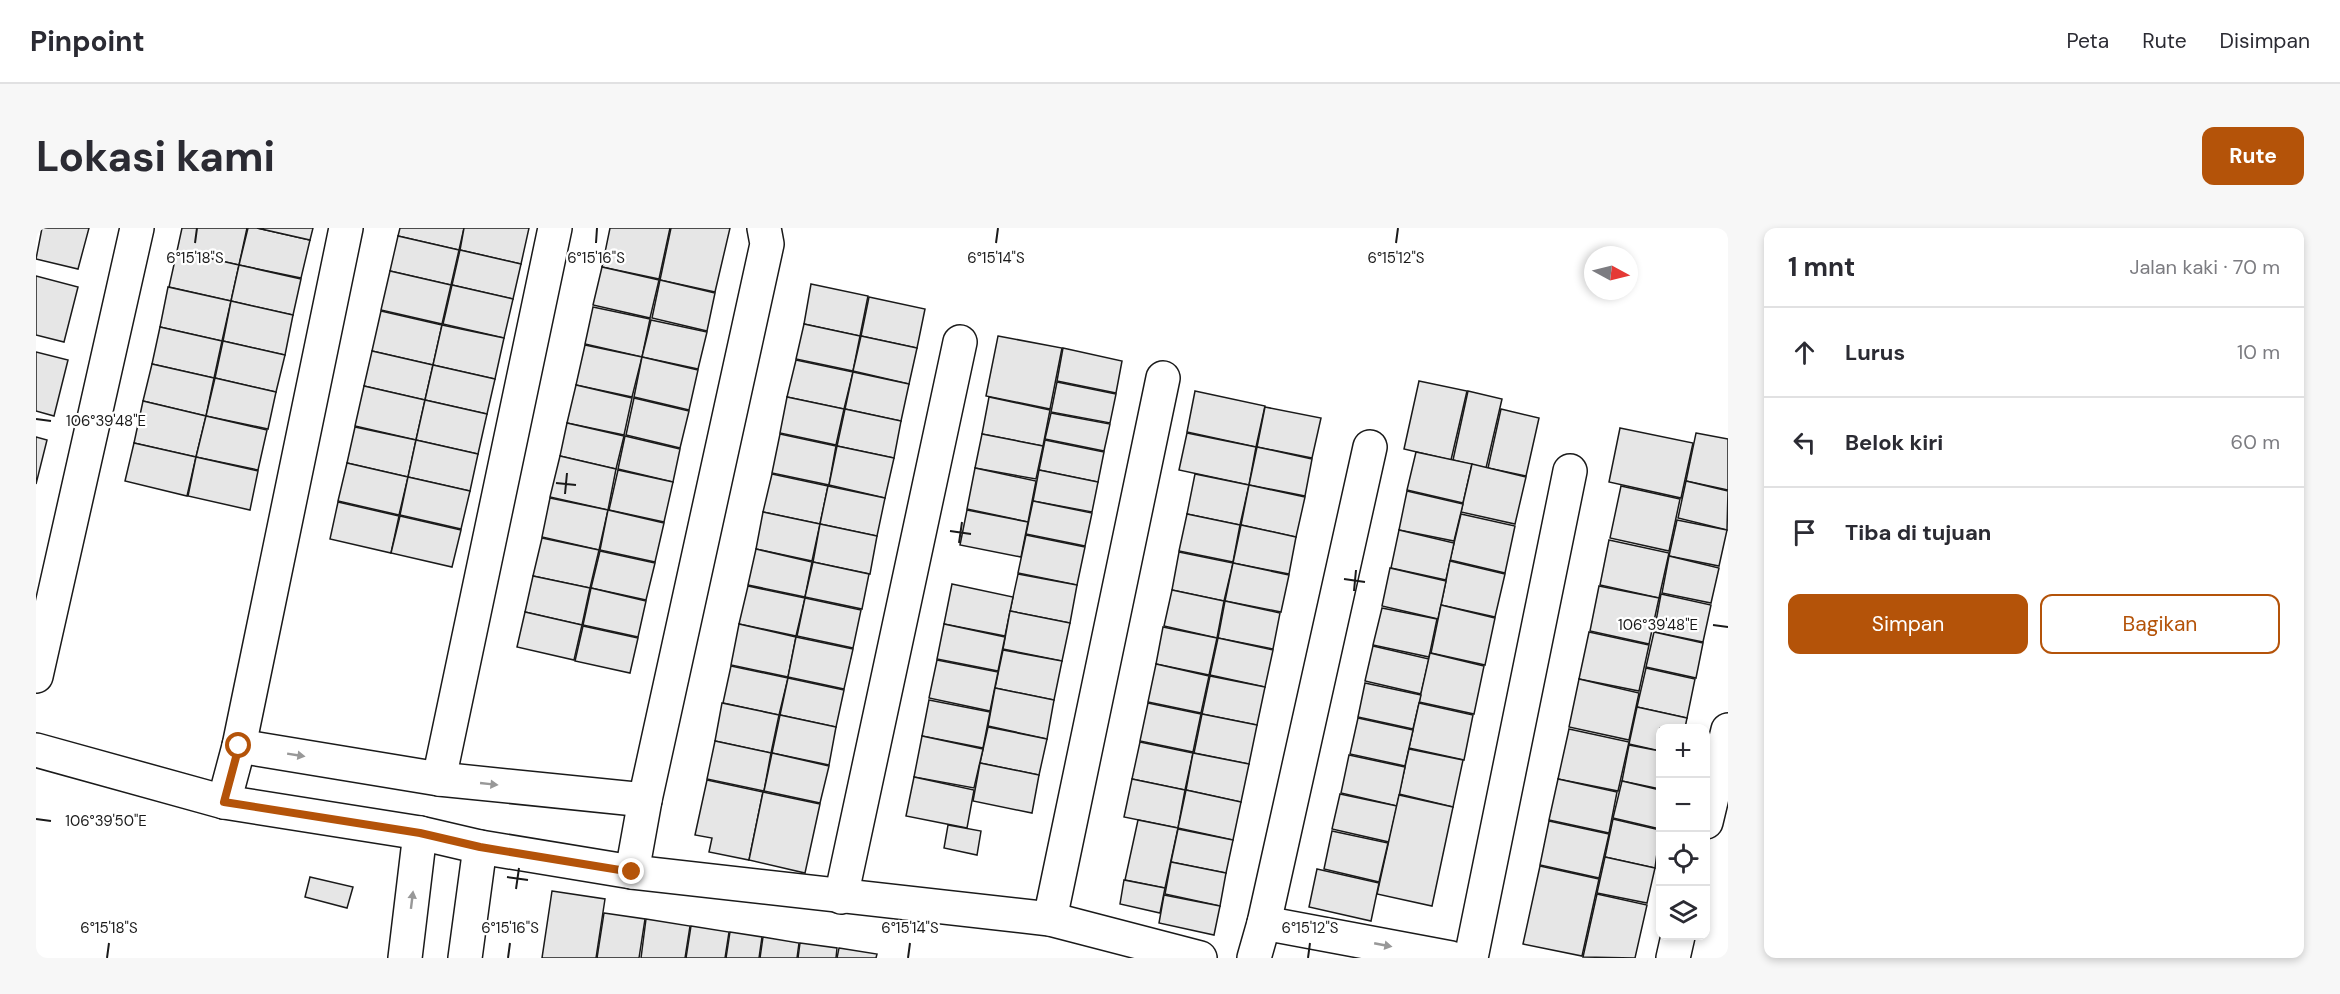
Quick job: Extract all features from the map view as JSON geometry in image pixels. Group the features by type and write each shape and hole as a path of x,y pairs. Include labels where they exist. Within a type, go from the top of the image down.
{"street":[{"path":"36,676 137,228"},
{"path":"224,802 239,746 346,228"},
{"path":"439,779 555,228"},
{"path":"632,872 645,800 767,244 764,228"},
{"path":"841,897 960,342"},
{"path":"1050,920 1163,378"},
{"path":"1254,958 1264,923 1370,447"},
{"path":"1471,958 1570,471"},
{"path":"1710,805 1728,729"},
{"path":"239,746 439,779 645,800"},
{"path":"36,750 224,802 420,833 480,847 632,872 1050,920 1200,958"},
{"path":"405,958 420,833"},
{"path":"465,958 480,847"},
{"path":"1264,923 1451,958"},
{"path":"1673,958 1677,940"}],"building":[{"path":"42,228 89,228 78,269 36,259"},
{"path":"182,228 247,228 239,265 177,251"},
{"path":"248,228 310,240 301,278 239,265"},
{"path":"257,228 313,228 310,240"},
{"path":"400,228 464,228 459,250 398,236"},
{"path":"464,228 529,228 521,264 460,250"},
{"path":"610,228 670,228 659,279 602,267"},
{"path":"671,228 730,228 715,292 660,280"},
{"path":"398,236 459,250 451,285 390,271"},
{"path":"460,250 521,264 513,299 452,285"},
{"path":"177,251 239,265 231,301 169,287"},
{"path":"239,265 301,279 293,315 231,301"},
{"path":"602,267 659,280 650,318 593,305"},
{"path":"390,271 451,285 442,324 381,310"},
{"path":"36,276 78,287 64,342 36,335"},
{"path":"660,280 715,293 707,331 652,318"},
{"path":"811,284 868,296 860,336 804,324"},
{"path":"452,285 513,299 504,338 443,324"},
{"path":"168,287 231,301 222,341 160,327"},
{"path":"869,297 925,309 917,348 861,336"},
{"path":"231,301 293,315 285,355 223,341"},
{"path":"593,307 650,319 642,357 585,344"},
{"path":"381,311 442,325 433,365 372,351"},
{"path":"651,320 707,332 698,369 642,357"},
{"path":"804,324 860,336 853,371 796,359"},
{"path":"442,325 504,338 495,379 433,365"},
{"path":"160,327 222,341 214,378 152,364"},
{"path":"861,336 917,348 909,384 853,371"},
{"path":"998,336 1062,348 1050,409 986,396"},
{"path":"223,341 285,355 276,392 215,378"},
{"path":"585,345 642,357 632,397 576,385"},
{"path":"1063,348 1122,361 1116,393 1057,381"},
{"path":"372,351 433,365 425,400 364,386"},
{"path":"36,352 68,360 54,416 36,411"},
{"path":"642,357 698,370 689,410 634,397"},
{"path":"796,360 853,372 844,409 787,397"},
{"path":"152,364 214,378 206,416 143,401"},
{"path":"433,365 495,379 487,414 425,400"},
{"path":"853,372 909,384 901,421 845,409"},
{"path":"215,378 276,392 268,429 206,416"},
{"path":"1419,381 1467,391 1451,460 1404,449"},
{"path":"1057,382 1116,394 1110,423 1051,412"},
{"path":"576,385 632,398 624,435 567,423"},
{"path":"364,386 425,400 416,440 355,426"},
{"path":"1195,391 1265,406 1256,447 1187,432"},
{"path":"1468,391 1502,399 1486,468 1453,460"},
{"path":"787,397 844,409 836,445 780,433"},
{"path":"989,397 1050,410 1043,446 982,434"},
{"path":"634,398 689,411 680,448 626,435"},
{"path":"425,400 487,414 478,454 416,440"},
{"path":"143,401 206,416 196,457 134,443"},
{"path":"1265,407 1321,418 1312,458 1257,447"},
{"path":"845,409 901,421 894,458 837,446"},
{"path":"1501,409 1539,418 1526,476 1488,468"},
{"path":"1051,413 1110,424 1104,451 1045,439"},
{"path":"206,416 267,430 258,470 196,457"},
{"path":"567,423 624,436 616,469 560,456"},
{"path":"355,427 416,440 408,477 347,463"},
{"path":"1620,428 1693,443 1681,498 1609,482"},
{"path":"1187,433 1256,447 1249,485 1179,470"},
{"path":"1696,433 1728,439 1728,490 1686,481"},
{"path":"780,434 836,446 829,485 772,473"},
{"path":"982,434 1043,446 1036,479 975,468"},
{"path":"625,436 680,449 673,482 618,469"},
{"path":"36,437 47,440 36,484"},
{"path":"416,440 478,454 470,491 408,477"},
{"path":"1045,440 1104,452 1098,482 1039,470"},
{"path":"134,443 196,457 187,496 125,481"},
{"path":"837,446 894,458 885,498 829,485"},
{"path":"1257,447 1312,459 1305,496 1249,485"},
{"path":"1416,452 1472,464 1463,503 1407,490"},
{"path":"560,456 616,469 608,510 550,497"},
{"path":"196,457 258,471 250,510 188,496"},
{"path":"347,463 408,477 399,515 338,501"},
{"path":"1472,464 1526,477 1515,524 1461,512"},
{"path":"975,468 1036,481 1028,522 967,509"},
{"path":"618,470 673,482 664,522 609,510"},
{"path":"1039,470 1098,482 1092,512 1033,501"},
{"path":"772,474 828,486 820,524 763,512"},
{"path":"1195,474 1249,485 1240,525 1187,514"},
{"path":"408,477 470,491 461,529 400,515"},
{"path":"1686,481 1728,491 1727,530 1678,518"},
{"path":"1249,485 1305,497 1296,537 1241,525"},
{"path":"828,486 885,498 877,536 820,524"},
{"path":"1621,486 1680,499 1669,551 1610,538"},
{"path":"1407,491 1463,504 1454,541 1399,530"},
{"path":"550,498 608,510 599,550 542,537"},
{"path":"1033,501 1092,513 1085,546 1026,534"},
{"path":"338,502 399,516 391,553 330,539"},
{"path":"608,510 664,523 655,562 600,550"},
{"path":"967,510 1028,522 1021,557 960,545"},
{"path":"763,512 820,524 812,561 756,549"},
{"path":"1187,514 1240,525 1233,562 1179,551"},
{"path":"1461,514 1515,526 1505,573 1450,560"},
{"path":"400,516 461,530 452,567 391,553"},
{"path":"1677,520 1727,530 1719,566 1669,556"},
{"path":"820,524 877,536 870,574 813,562"},
{"path":"1241,525 1296,537 1289,574 1233,563"},
{"path":"1399,530 1454,543 1446,580 1391,568"},
{"path":"1026,535 1085,547 1077,585 1018,573"},
{"path":"542,538 599,550 590,588 533,576"},
{"path":"1609,540 1669,553 1659,598 1600,585"},
{"path":"756,549 812,562 805,597 748,585"},
{"path":"600,551 655,563 646,600 591,588"},
{"path":"1179,552 1233,563 1224,601 1172,590"},
{"path":"1669,556 1719,568 1711,603 1662,593"},
{"path":"1450,561 1505,574 1495,617 1441,605"},
{"path":"813,562 869,574 862,609 805,597"},
{"path":"1233,563 1289,575 1281,612 1225,601"},
{"path":"1390,568 1446,581 1438,619 1382,606"},
{"path":"1018,574 1077,585 1070,623 1010,611"},
{"path":"533,576 590,588 582,625 525,612"},
{"path":"952,584 1013,597 1005,636 944,624"},
{"path":"748,586 805,598 796,636 739,624"},
{"path":"1599,586 1659,598 1649,644 1590,631"},
{"path":"591,588 646,601 638,637 583,625"},
{"path":"1172,590 1224,601 1217,638 1164,626"},
{"path":"1661,594 1711,605 1703,642 1654,632"},
{"path":"805,598 861,610 853,648 797,636"},
{"path":"1225,601 1280,613 1273,649 1218,638"},
{"path":"1441,605 1495,618 1485,665 1431,653"},
{"path":"1382,608 1437,619 1429,657 1373,645"},
{"path":"1010,611 1070,623 1062,661 1003,649"},
{"path":"525,612 582,625 574,660 517,647"},
{"path":"739,624 796,637 788,677 731,665"},
{"path":"944,624 1005,637 998,671 937,659"},
{"path":"583,626 638,638 630,673 575,661"},
{"path":"1163,627 1217,638 1209,675 1156,664"},
{"path":"1589,632 1649,645 1639,691 1579,679"},
{"path":"1654,632 1703,643 1696,678 1646,667"},
{"path":"796,637 853,649 844,689 788,677"},
{"path":"1218,638 1273,650 1265,687 1210,675"},
{"path":"1373,646 1429,659 1421,694 1365,681"},
{"path":"1003,650 1062,661 1054,700 995,688"},
{"path":"1430,653 1484,666 1474,714 1419,702"},
{"path":"937,660 998,672 990,711 929,698"},
{"path":"1156,664 1209,676 1201,713 1148,702"},
{"path":"731,666 788,678 779,715 723,703"},
{"path":"1646,668 1695,679 1687,718 1637,707"},
{"path":"1210,676 1265,687 1257,725 1202,714"},
{"path":"788,678 844,690 836,727 780,715"},
{"path":"1579,679 1639,693 1629,740 1569,727"},
{"path":"1365,683 1421,695 1413,729 1358,717"},
{"path":"995,688 1054,700 1047,739 988,726"},
{"path":"929,700 990,712 983,748 922,736"},
{"path":"722,703 779,715 771,753 715,741"},
{"path":"1148,703 1201,714 1193,752 1140,741"},
{"path":"1419,703 1473,715 1464,760 1409,748"},
{"path":"1637,707 1687,718 1686,724 1656,724 1656,750 1629,744"},
{"path":"1202,714 1257,725 1249,764 1194,753"},
{"path":"780,715 836,727 829,765 772,753"},
{"path":"1358,718 1413,730 1405,766 1350,754"},
{"path":"988,727 1047,739 1039,775 980,763"},
{"path":"1569,729 1629,742 1618,791 1558,779"},
{"path":"922,736 983,749 974,788 914,777"},
{"path":"715,741 771,753 764,791 707,779"},
{"path":"1140,742 1193,753 1185,790 1132,779"},
{"path":"1629,745 1656,750 1656,788 1622,781"},
{"path":"1409,749 1463,760 1453,807 1399,794"},
{"path":"772,753 829,766 820,803 764,791"},
{"path":"1193,753 1249,764 1241,802 1186,790"},
{"path":"1349,755 1405,767 1397,806 1341,793"},
{"path":"980,763 1039,775 1032,813 973,801"},
{"path":"914,777 974,790 967,828 906,816"},
{"path":"1132,779 1185,790 1178,828 1124,817"},
{"path":"1558,779 1617,792 1609,833 1549,820"},
{"path":"707,780 763,792 749,860 709,852 712,838 695,835"},
{"path":"1622,781 1656,789 1656,828 1613,818"},
{"path":"1186,790 1241,802 1233,840 1178,828"},
{"path":"763,792 820,804 805,873 749,860"},
{"path":"1340,794 1397,806 1389,842 1332,829"},
{"path":"1399,795 1453,807 1432,906 1377,894"},
{"path":"1613,819 1656,829 1655,868 1605,857"},
{"path":"1138,820 1178,828 1165,888 1125,880"},
{"path":"1549,821 1609,834 1599,878 1540,865"},
{"path":"948,825 981,831 977,855 944,848"},
{"path":"1178,829 1233,840 1226,873 1171,862"},
{"path":"1332,831 1388,843 1379,882 1324,869"},
{"path":"1605,857 1655,868 1647,903 1597,893"},
{"path":"1171,862 1226,873 1220,906 1165,894"},
{"path":"1540,866 1599,879 1582,956 1523,944"},
{"path":"1317,869 1379,883 1371,921 1309,907"},
{"path":"310,877 353,887 347,908 305,897"},
{"path":"1124,880 1165,888 1160,913 1120,904"},
{"path":"552,891 605,899 596,958 542,958"},
{"path":"1597,894 1647,905 1635,958 1583,957"},
{"path":"1164,895 1220,906 1214,935 1159,923"},
{"path":"604,913 645,919 639,958 597,958"},
{"path":"646,919 690,926 685,958 641,958"},
{"path":"691,926 729,932 725,958 686,958"},
{"path":"730,932 762,937 759,958 726,958"},
{"path":"763,937 799,943 797,958 760,958"},
{"path":"800,943 837,948 836,958 798,958"},
{"path":"839,948 877,954 876,958 837,958"}],"route":[{"path":"239,746 224,802 420,833 480,847 632,872"}]}
